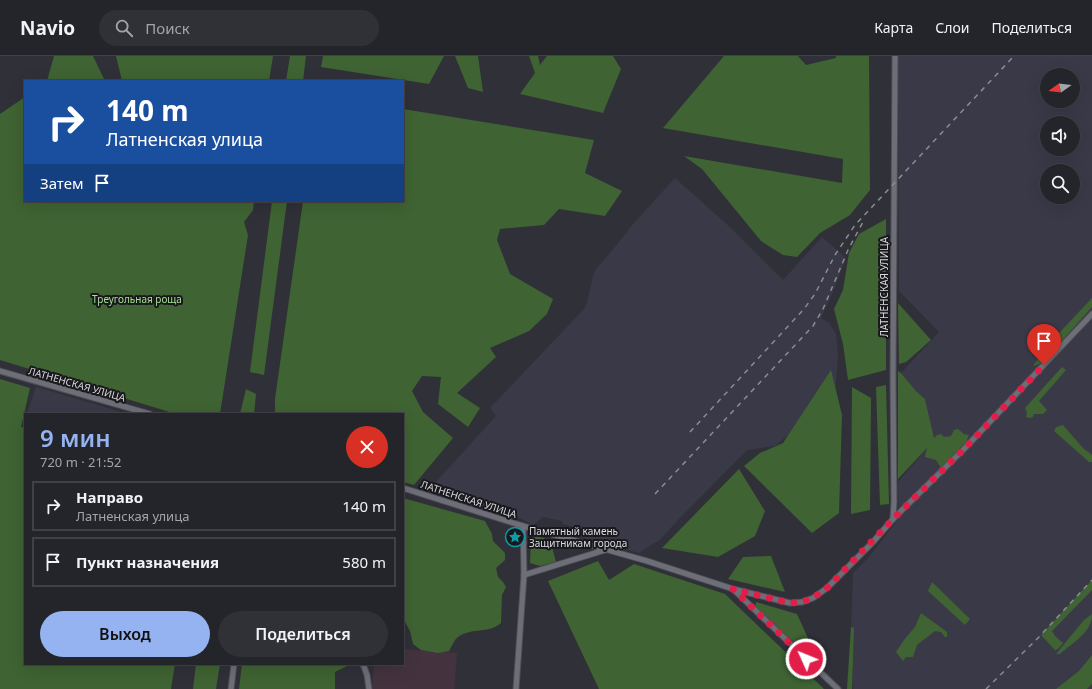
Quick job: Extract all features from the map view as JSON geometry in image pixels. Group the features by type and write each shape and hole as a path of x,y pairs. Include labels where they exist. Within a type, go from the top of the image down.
{"street":[{"name":"ЛАТНЕНСКАЯ УЛИЦА","path":"893,519 895,56"},
{"name":"ЛАТНЕНСКАЯ УЛИЦА","path":"404,488 523,526 733,589 790,603 802,602 813,598 827,588 893,519 964,449 1092,314"},
{"name":"ЛАТНЕНСКАЯ УЛИЦА","path":"0,371 147,413"},
{"path":"516,689 524,575 523,526"},
{"path":"524,575 606,550"},
{"path":"733,589 838,689"},
{"path":"231,689 234,665"},
{"path":"363,665 368,675 369,689"}],"shaded area":[{"path":"898,56 1092,56 1092,689 853,689 851,630 853,573 869,557 899,518 898,482 934,440 925,399 901,373 939,332 899,291"},
{"path":"675,178 731,228 783,280 822,237 846,258 821,318 829,323 836,334 838,354 835,396 775,446 747,450 661,539 639,553 577,536 575,530 570,526 563,524 562,521 543,517 533,525 520,518 435,491 433,487 435,483 496,416 490,408 585,308 596,269 633,224"},
{"path":"36,387 125,413 27,413"},
{"path":"404,649 457,653 454,689 372,689 374,665 404,665"}],"green space":[{"path":"54,56 93,56 105,80 47,80"},
{"path":"116,56 273,56 269,80 122,80"},
{"path":"290,56 306,56 303,80 286,80"},
{"path":"323,56 444,56 429,84 321,67"},
{"path":"455,56 478,56 483,92 468,88"},
{"path":"529,56 538,56 540,65 547,56 613,56 621,69 603,113 520,94 535,73"},
{"path":"724,56 798,56 806,65 836,58 836,56 869,56 870,190 850,215 820,233 797,257 783,255 761,241 702,169 684,156 842,183 843,159 663,128"},
{"name":"Треугольная роща","path":"24,98 24,202 254,202 253,210 244,222 248,235 220,413 173,413 0,360 0,114"},
{"path":"404,109 594,140 585,173 622,191 605,216 559,209 544,225 500,229 497,240 510,274 553,299 547,314 529,331 490,348 496,357 457,393 480,408 468,427 438,404 441,377 422,376 412,391 423,412 453,438 414,485 404,482 404,413 275,413 275,399 303,202 404,202"},
{"path":"272,202 287,202 264,375 250,372"},
{"path":"886,219 886,370 848,380 843,344 834,309 843,290 849,253 859,234"},
{"path":"1092,298 1092,307 1042,363 1033,366 1047,346"},
{"path":"898,303 931,340 906,362 899,364"},
{"path":"1062,367 1066,370 1039,401 1047,410 1043,414 1034,414 1033,417 1030,418 1026,417 1027,413 1025,408"},
{"path":"831,370 842,415 839,513 812,533 744,466 760,453 783,443"},
{"path":"898,371 925,399 934,438 941,434 944,437 951,436 954,430 958,429 964,434 969,435 966,442 941,468 936,460 925,457 927,448 898,479"},
{"path":"0,379 30,388 21,427 24,428 24,665 175,665 171,689 0,689"},
{"path":"886,385 889,504 880,505 876,387"},
{"path":"852,387 871,398 870,510 851,514"},
{"path":"246,389 256,394 254,413 240,413"},
{"path":"1063,425 1083,448 1092,455 1092,462 1089,462 1054,431 1056,427"},
{"path":"739,469 765,511 755,536 718,557 662,548"},
{"path":"404,498 485,521 492,534 493,541 505,553 505,560 496,568 498,577 506,587 502,595 501,623 486,630 463,634 454,641 449,651 438,653 421,650 413,644 410,631 404,620"},
{"path":"534,536 544,538 552,547 556,562 540,566 530,563 531,539"},
{"path":"771,556 785,592 728,579 743,557"},
{"path":"598,561 609,580 634,564 725,594 824,689 599,689 548,581"},
{"path":"1092,580 1092,590 1052,631 1063,643 1058,649 1055,650 1041,635"},
{"path":"932,582 970,619 965,625 928,591"},
{"path":"756,602 797,614 813,649 809,657 755,608"},
{"path":"921,613 947,632 947,637 945,637 941,632 935,631 917,645 913,657 906,657 903,661 896,652 915,627"},
{"path":"1092,614 1089,627 1085,632 1060,654 1056,654 1084,620"},
{"path":"851,627 854,628 852,689 847,689"},
{"path":"1092,655 1092,684 1087,689 1056,689 1079,671"},
{"path":"196,665 220,665 216,689 193,689"},
{"path":"242,665 349,665 335,672 335,689 239,689"}],"railway":[{"path":"690,432 804,309 815,294 835,255 855,225 1014,56"},
{"path":"655,494 813,326 823,309 848,250 864,220"},
{"path":"986,689 1038,638 1092,580"}],"place":[{"name":"Памятный камень Защитникам города","path":"515,537"}],"route":[{"path":"806,659 733,589 790,603 802,602 813,598 827,588 893,519 964,449 1044,365"}]}
